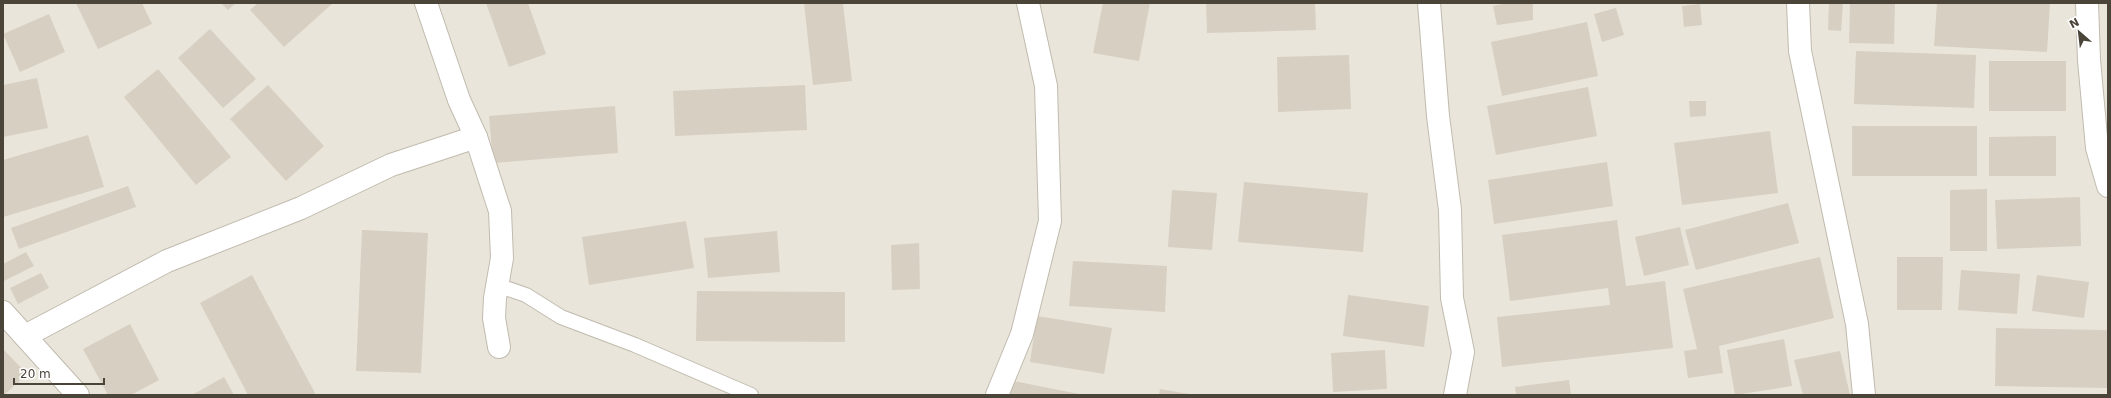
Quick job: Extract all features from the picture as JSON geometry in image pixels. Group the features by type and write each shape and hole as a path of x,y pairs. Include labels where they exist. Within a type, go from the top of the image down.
{"street":[{"path":"426,3 459,100 476,137 500,211 502,258 497,285 494,318 499,347"},
{"path":"997,395 1022,334 1050,221 1046,86 1028,3"},
{"path":"1429,3 1438,116 1450,210 1452,298 1463,352 1455,395"},
{"path":"1798,3 1800,51 1857,324 1864,395"},
{"path":"2086,3 2089,60 2097,148 2108,186"},
{"path":"25,336 167,261 301,208 391,165 476,137"},
{"path":"3,312 78,395"}],"lane":[{"path":"497,285 526,295 560,317 635,345 752,395"}],"shaded area":[{"path":"3,3 2108,3 2108,395 3,395"}],"building":[{"path":"76,3 142,3 152,24 98,49"},
{"path":"221,3 236,3 228,10"},
{"path":"258,3 332,4 284,47 250,10"},
{"path":"486,3 528,3 546,54 509,67"},
{"path":"804,3 843,3 852,81 813,85"},
{"path":"1103,3 1150,3 1139,61 1093,53"},
{"path":"1206,3 1315,3 1316,30 1207,33"},
{"path":"1507,3 1533,3 1533,20 1497,25 1493,6"},
{"path":"1829,3 1843,3 1841,31 1828,30"},
{"path":"1850,3 1895,3 1894,44 1849,43"},
{"path":"1937,3 2050,3 2047,52 1934,46"},
{"path":"1700,4 1702,25 1684,27 1682,6"},
{"path":"1616,8 1624,35 1602,42 1594,14"},
{"path":"49,14 65,52 20,72 3,34"},
{"path":"1587,22 1598,76 1502,96 1491,42"},
{"path":"210,29 256,79 223,108 178,58"},
{"path":"1856,51 1976,55 1974,108 1854,104"},
{"path":"1349,55 1351,109 1278,112 1277,57"},
{"path":"1989,61 2066,61 2066,111 1989,111"},
{"path":"158,69 231,157 196,185 124,97"},
{"path":"37,78 48,128 3,137 3,85"},
{"path":"268,85 324,146 286,181 230,119"},
{"path":"805,85 807,130 675,136 673,91"},
{"path":"1588,87 1597,136 1496,155 1487,106"},
{"path":"1689,101 1706,101 1706,116 1690,117"},
{"path":"615,106 618,153 493,163 489,116"},
{"path":"1852,126 1977,126 1977,176 1852,176"},
{"path":"1770,131 1778,193 1682,205 1674,143"},
{"path":"88,135 104,187 3,217 3,160"},
{"path":"2056,136 2056,176 1989,176 1989,137"},
{"path":"1607,162 1613,206 1494,224 1488,180"},
{"path":"1244,182 1368,193 1363,252 1238,242"},
{"path":"128,186 136,207 19,249 11,228"},
{"path":"1987,189 1987,251 1950,251 1950,190"},
{"path":"1172,190 1217,193 1212,250 1168,247"},
{"path":"2080,197 2081,246 1997,249 1995,200"},
{"path":"1788,203 1799,243 1696,270 1685,230"},
{"path":"1617,220 1626,286 1665,281 1673,348 1502,367 1497,317 1610,305 1608,288 1510,301 1502,235"},
{"path":"686,221 694,268 589,285 582,237"},
{"path":"1680,227 1689,265 1644,276 1635,237"},
{"path":"362,230 428,233 421,373 356,371"},
{"path":"777,231 780,272 708,278 704,238"},
{"path":"919,243 920,289 892,290 891,245"},
{"path":"26,252 34,266 4,281 3,264"},
{"path":"1820,257 1834,318 1719,346 1723,373 1688,378 1684,351 1697,349 1683,289"},
{"path":"1897,257 1943,257 1942,310 1897,310"},
{"path":"1073,261 1167,266 1165,312 1069,306"},
{"path":"1961,270 2020,274 2017,314 1958,310"},
{"path":"41,273 49,288 18,304 10,288"},
{"path":"252,275 316,395 248,395 200,303"},
{"path":"2037,275 2089,282 2084,318 2032,311"},
{"path":"697,291 845,292 845,342 696,341"},
{"path":"1348,295 1429,306 1424,347 1343,336"},
{"path":"1037,316 1112,328 1104,374 1030,362"},
{"path":"130,324 159,380 131,395 108,395 83,349"},
{"path":"1996,328 2108,330 2108,388 1995,386"},
{"path":"1784,339 1792,386 1735,395 1727,350"},
{"path":"3,349 27,374 4,395 3,395"},
{"path":"1385,350 1387,389 1333,392 1331,353"},
{"path":"1840,351 1850,395 1803,395 1794,360"},
{"path":"224,377 234,395 192,395"},
{"path":"1008,380 1079,394 1079,395 1005,395"},
{"path":"1569,380 1571,395 1516,395 1515,387"},
{"path":"1160,389 1189,394 1159,395"}]}
